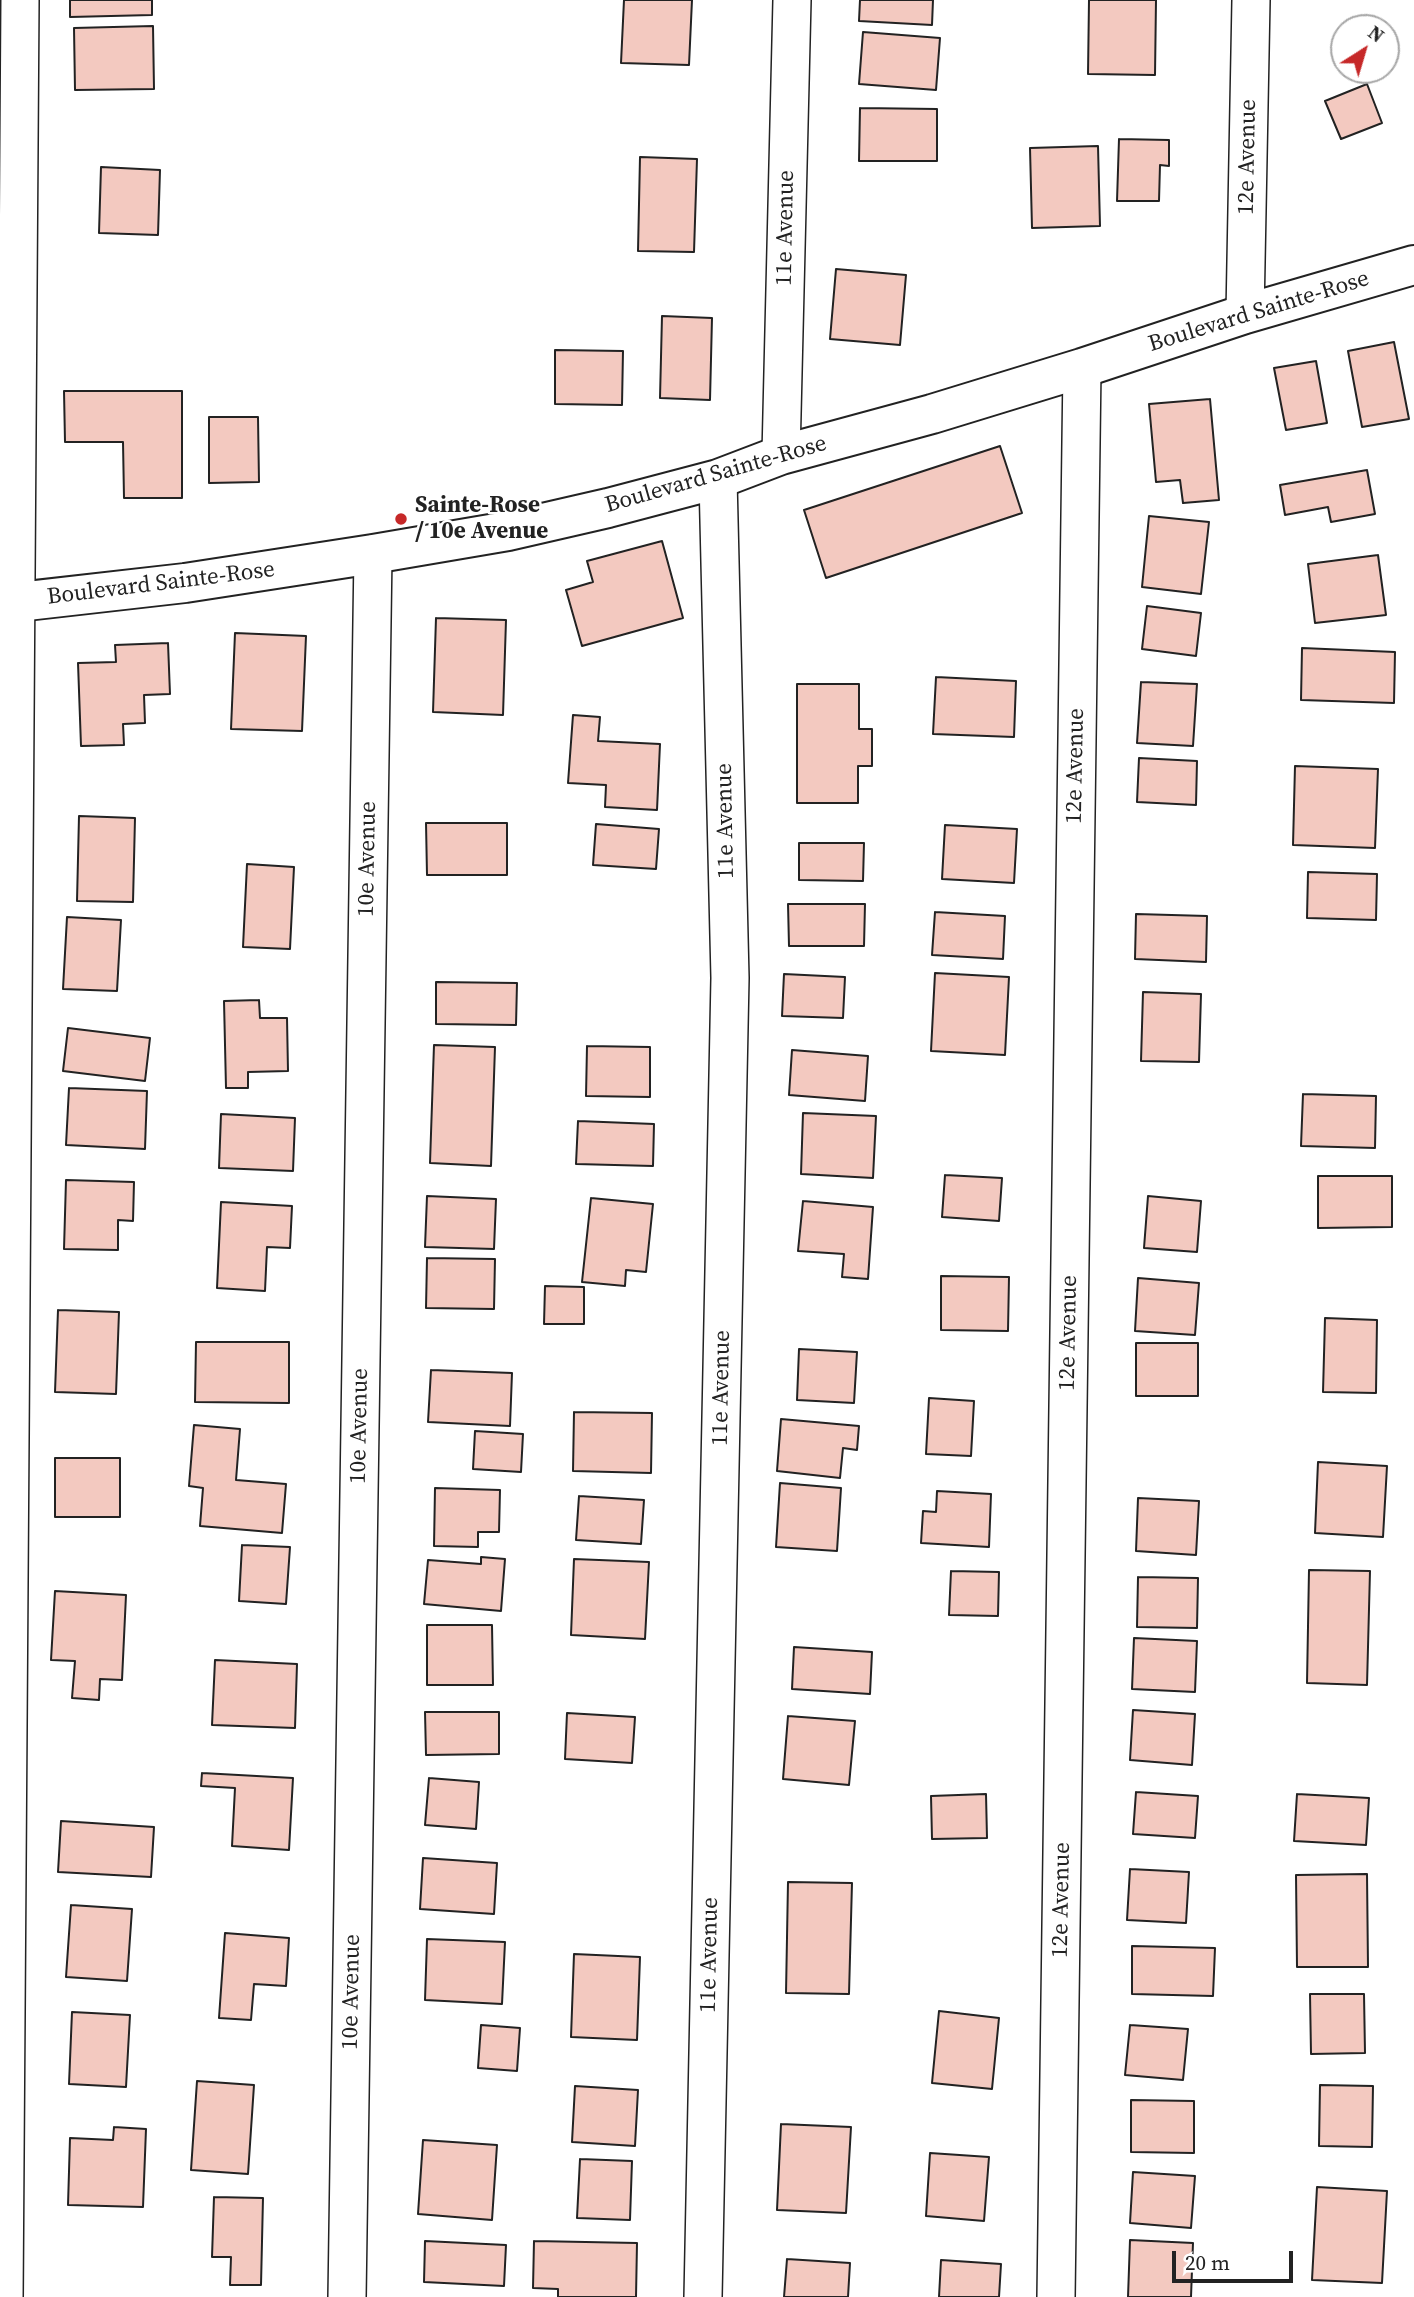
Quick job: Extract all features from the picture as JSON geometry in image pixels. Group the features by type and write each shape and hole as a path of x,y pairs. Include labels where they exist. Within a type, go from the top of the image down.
{"street":[{"path":"4,2297 8,603 20,0"},
{"name":"11e Avenue","path":"781,455 792,0"},
{"name":"12e Avenue","path":"1245,314 1251,0"},
{"name":"Boulevard Sainte-Rose","path":"8,603 185,583 373,554 508,531 608,508 718,479 781,455 932,414 1245,314 1414,265"},
{"name":"12e Avenue","path":"1056,2297 1082,368"},
{"name":"11e Avenue","path":"703,2297 730,978 718,479"},
{"name":"10e Avenue","path":"348,2297 373,554"}],"building":[{"path":"70,0 152,0 152,15 70,17"},
{"path":"624,0 692,0 689,65 621,63"},
{"path":"860,0 933,0 932,25 859,21"},
{"path":"1089,0 1156,0 1155,75 1088,74"},
{"path":"153,26 154,89 75,90 74,28"},
{"path":"863,32 940,38 936,90 859,84"},
{"path":"1367,84 1382,123 1341,139 1325,101"},
{"path":"860,108 937,109 937,161 859,161"},
{"path":"1119,139 1169,140 1169,166 1160,165 1159,201 1117,201"},
{"path":"1098,146 1100,226 1032,228 1030,148"},
{"path":"640,157 697,159 694,252 638,251"},
{"path":"101,167 160,170 158,235 99,233"},
{"path":"836,269 906,275 900,345 830,339"},
{"path":"662,316 712,318 710,400 660,398"},
{"path":"1394,342 1409,419 1362,427 1348,351"},
{"path":"555,350 623,351 622,405 555,404"},
{"path":"1316,361 1327,423 1286,430 1274,368"},
{"path":"64,391 182,391 182,498 124,498 123,442 65,442"},
{"path":"1210,399 1219,500 1183,503 1180,480 1156,482 1149,404"},
{"path":"209,417 258,417 259,482 209,483"},
{"path":"1000,446 1022,513 826,578 804,510"},
{"path":"1367,470 1375,514 1331,522 1328,507 1285,515 1280,485"},
{"path":"1149,516 1209,522 1201,594 1142,587"},
{"path":"662,541 683,618 582,646 566,590 593,582 587,561"},
{"path":"1378,555 1386,615 1315,623 1308,564"},
{"path":"1147,606 1201,613 1196,656 1142,649"},
{"path":"436,618 506,620 503,715 433,712"},
{"path":"235,633 306,636 302,731 231,729"},
{"path":"168,643 170,694 144,695 145,723 123,724 124,745 81,746 78,663 116,662 115,645"},
{"path":"1302,648 1395,652 1394,703 1301,700"},
{"path":"936,677 1016,681 1014,737 933,734"},
{"path":"1141,682 1197,684 1193,746 1137,743"},
{"path":"797,684 859,684 859,729 872,729 872,766 858,766 858,803 797,803"},
{"path":"573,715 600,717 598,741 660,744 657,810 605,807 606,785 568,783"},
{"path":"1139,758 1197,761 1196,805 1137,802"},
{"path":"1295,766 1378,769 1375,848 1293,845"},
{"path":"79,816 135,818 133,902 77,901"},
{"path":"426,823 507,823 507,875 427,875"},
{"path":"596,824 659,829 656,869 593,865"},
{"path":"945,825 1017,829 1014,883 942,879"},
{"path":"799,843 864,843 863,881 799,880"},
{"path":"247,864 294,867 290,949 243,947"},
{"path":"1308,872 1377,874 1376,920 1307,918"},
{"path":"788,904 865,904 864,946 789,946"},
{"path":"935,912 1005,916 1003,959 932,955"},
{"path":"1136,914 1207,916 1206,962 1135,959"},
{"path":"67,917 121,920 117,991 63,989"},
{"path":"935,973 1009,977 1005,1055 931,1051"},
{"path":"784,974 845,977 843,1018 782,1016"},
{"path":"436,982 517,983 516,1025 436,1024"},
{"path":"1143,992 1201,994 1199,1062 1141,1061"},
{"path":"259,1000 260,1018 287,1018 288,1071 248,1072 248,1088 226,1088 224,1001"},
{"path":"68,1028 150,1038 145,1081 63,1071"},
{"path":"434,1045 495,1047 491,1166 430,1163"},
{"path":"587,1046 650,1047 650,1097 586,1096"},
{"path":"792,1050 868,1056 865,1101 789,1095"},
{"path":"69,1088 147,1091 145,1149 66,1145"},
{"path":"1303,1094 1376,1096 1375,1148 1301,1146"},
{"path":"803,1113 876,1116 873,1178 801,1174"},
{"path":"221,1114 295,1118 293,1171 219,1168"},
{"path":"578,1121 654,1124 653,1166 576,1164"},
{"path":"945,1175 1002,1178 999,1221 942,1217"},
{"path":"1318,1176 1392,1176 1392,1227 1318,1228"},
{"path":"66,1180 134,1182 133,1221 118,1220 118,1250 64,1249"},
{"path":"427,1196 496,1199 494,1249 425,1247"},
{"path":"1148,1196 1201,1201 1197,1252 1144,1248"},
{"path":"591,1198 653,1204 646,1272 626,1270 625,1286 582,1282"},
{"path":"803,1201 873,1207 868,1279 842,1277 844,1254 798,1251"},
{"path":"221,1202 292,1206 290,1248 267,1247 265,1291 217,1288"},
{"path":"427,1258 495,1259 494,1309 426,1308"},
{"path":"941,1276 1009,1277 1008,1331 941,1330"},
{"path":"1138,1278 1199,1283 1195,1335 1135,1331"},
{"path":"545,1286 584,1287 584,1324 544,1324"},
{"path":"58,1310 119,1312 116,1394 55,1392"},
{"path":"1325,1318 1377,1320 1376,1393 1323,1392"},
{"path":"196,1342 289,1342 289,1403 195,1402"},
{"path":"1136,1343 1198,1343 1198,1396 1136,1396"},
{"path":"799,1349 857,1352 854,1403 797,1400"},
{"path":"431,1370 512,1373 510,1426 428,1422"},
{"path":"929,1398 974,1401 971,1456 926,1454"},
{"path":"574,1412 652,1413 651,1473 573,1471"},
{"path":"781,1419 859,1426 857,1450 843,1448 840,1478 777,1471"},
{"path":"194,1425 240,1429 236,1480 286,1484 282,1533 200,1526 203,1488 189,1486"},
{"path":"475,1431 523,1434 521,1472 473,1469"},
{"path":"55,1458 120,1458 120,1517 55,1517"},
{"path":"1318,1462 1387,1466 1383,1537 1315,1533"},
{"path":"780,1483 841,1488 837,1551 776,1547"},
{"path":"435,1488 500,1490 499,1532 478,1532 478,1547 434,1546"},
{"path":"937,1491 991,1494 989,1547 921,1543 923,1511 936,1512"},
{"path":"579,1496 644,1500 641,1544 576,1540"},
{"path":"1138,1498 1199,1501 1196,1555 1136,1551"},
{"path":"242,1545 290,1547 286,1604 239,1601"},
{"path":"481,1557 505,1559 501,1611 424,1604 428,1560 481,1564"},
{"path":"574,1559 649,1562 645,1639 571,1635"},
{"path":"1309,1570 1370,1571 1367,1685 1307,1683"},
{"path":"951,1571 999,1572 998,1616 949,1615"},
{"path":"1138,1577 1198,1578 1197,1628 1137,1627"},
{"path":"55,1591 126,1595 122,1680 100,1679 99,1700 72,1698 75,1661 51,1660"},
{"path":"427,1625 492,1625 493,1685 427,1685"},
{"path":"1134,1638 1197,1641 1195,1692 1132,1689"},
{"path":"794,1647 872,1652 870,1694 792,1689"},
{"path":"215,1660 297,1664 295,1728 212,1725"},
{"path":"1133,1710 1195,1714 1192,1765 1130,1760"},
{"path":"425,1712 499,1712 499,1754 426,1755"},
{"path":"567,1713 635,1717 632,1763 565,1759"},
{"path":"788,1716 855,1721 849,1785 783,1779"},
{"path":"202,1773 293,1778 289,1850 232,1846 235,1788 201,1786"},
{"path":"429,1778 479,1782 476,1829 425,1825"},
{"path":"1136,1792 1198,1796 1195,1838 1133,1834"},
{"path":"986,1794 987,1838 932,1839 931,1796"},
{"path":"1297,1794 1369,1798 1366,1845 1294,1841"},
{"path":"61,1821 154,1827 151,1877 58,1872"},
{"path":"423,1858 497,1863 494,1914 420,1909"},
{"path":"1130,1869 1189,1872 1186,1923 1127,1920"},
{"path":"1367,1874 1368,1967 1297,1967 1296,1875"},
{"path":"788,1882 852,1883 849,1994 786,1993"},
{"path":"71,1905 132,1909 127,1981 66,1977"},
{"path":"225,1933 289,1938 286,1986 254,1984 251,2020 219,2018"},
{"path":"427,1939 505,1942 502,2004 425,2000"},
{"path":"1132,1946 1215,1948 1213,1996 1132,1994"},
{"path":"574,1954 640,1957 637,2040 571,2037"},
{"path":"1310,1994 1364,1994 1365,2053 1311,2054"},
{"path":"939,2011 999,2018 992,2089 932,2083"},
{"path":"72,2012 130,2015 126,2087 69,2084"},
{"path":"481,2025 520,2028 517,2071 478,2068"},
{"path":"1130,2025 1188,2029 1183,2080 1125,2075"},
{"path":"197,2081 254,2085 248,2174 191,2170"},
{"path":"1320,2085 1373,2086 1372,2147 1319,2146"},
{"path":"575,2086 638,2090 635,2146 572,2142"},
{"path":"1131,2100 1194,2101 1194,2153 1131,2152"},
{"path":"781,2124 851,2127 846,2213 777,2210"},
{"path":"114,2127 146,2129 143,2207 68,2205 70,2138 113,2140"},
{"path":"423,2140 497,2145 492,2220 418,2214"},
{"path":"930,2153 989,2157 984,2221 926,2216"},
{"path":"580,2159 632,2161 630,2220 577,2218"},
{"path":"1133,2172 1195,2176 1191,2228 1130,2223"},
{"path":"1317,2187 1387,2191 1382,2283 1312,2280"},
{"path":"214,2197 263,2198 261,2285 230,2285 231,2257 212,2257"},
{"path":"1130,2240 1193,2243 1191,2297 1128,2297"},
{"path":"425,2241 506,2245 504,2286 424,2282"},
{"path":"534,2241 637,2243 636,2297 558,2297 558,2289 533,2288"},
{"path":"787,2259 850,2263 848,2297 784,2297"},
{"path":"941,2260 1001,2264 999,2297 939,2297"}],"place":[{"name":"Sainte-Rose / 10e Avenue","path":"401,519"}]}
